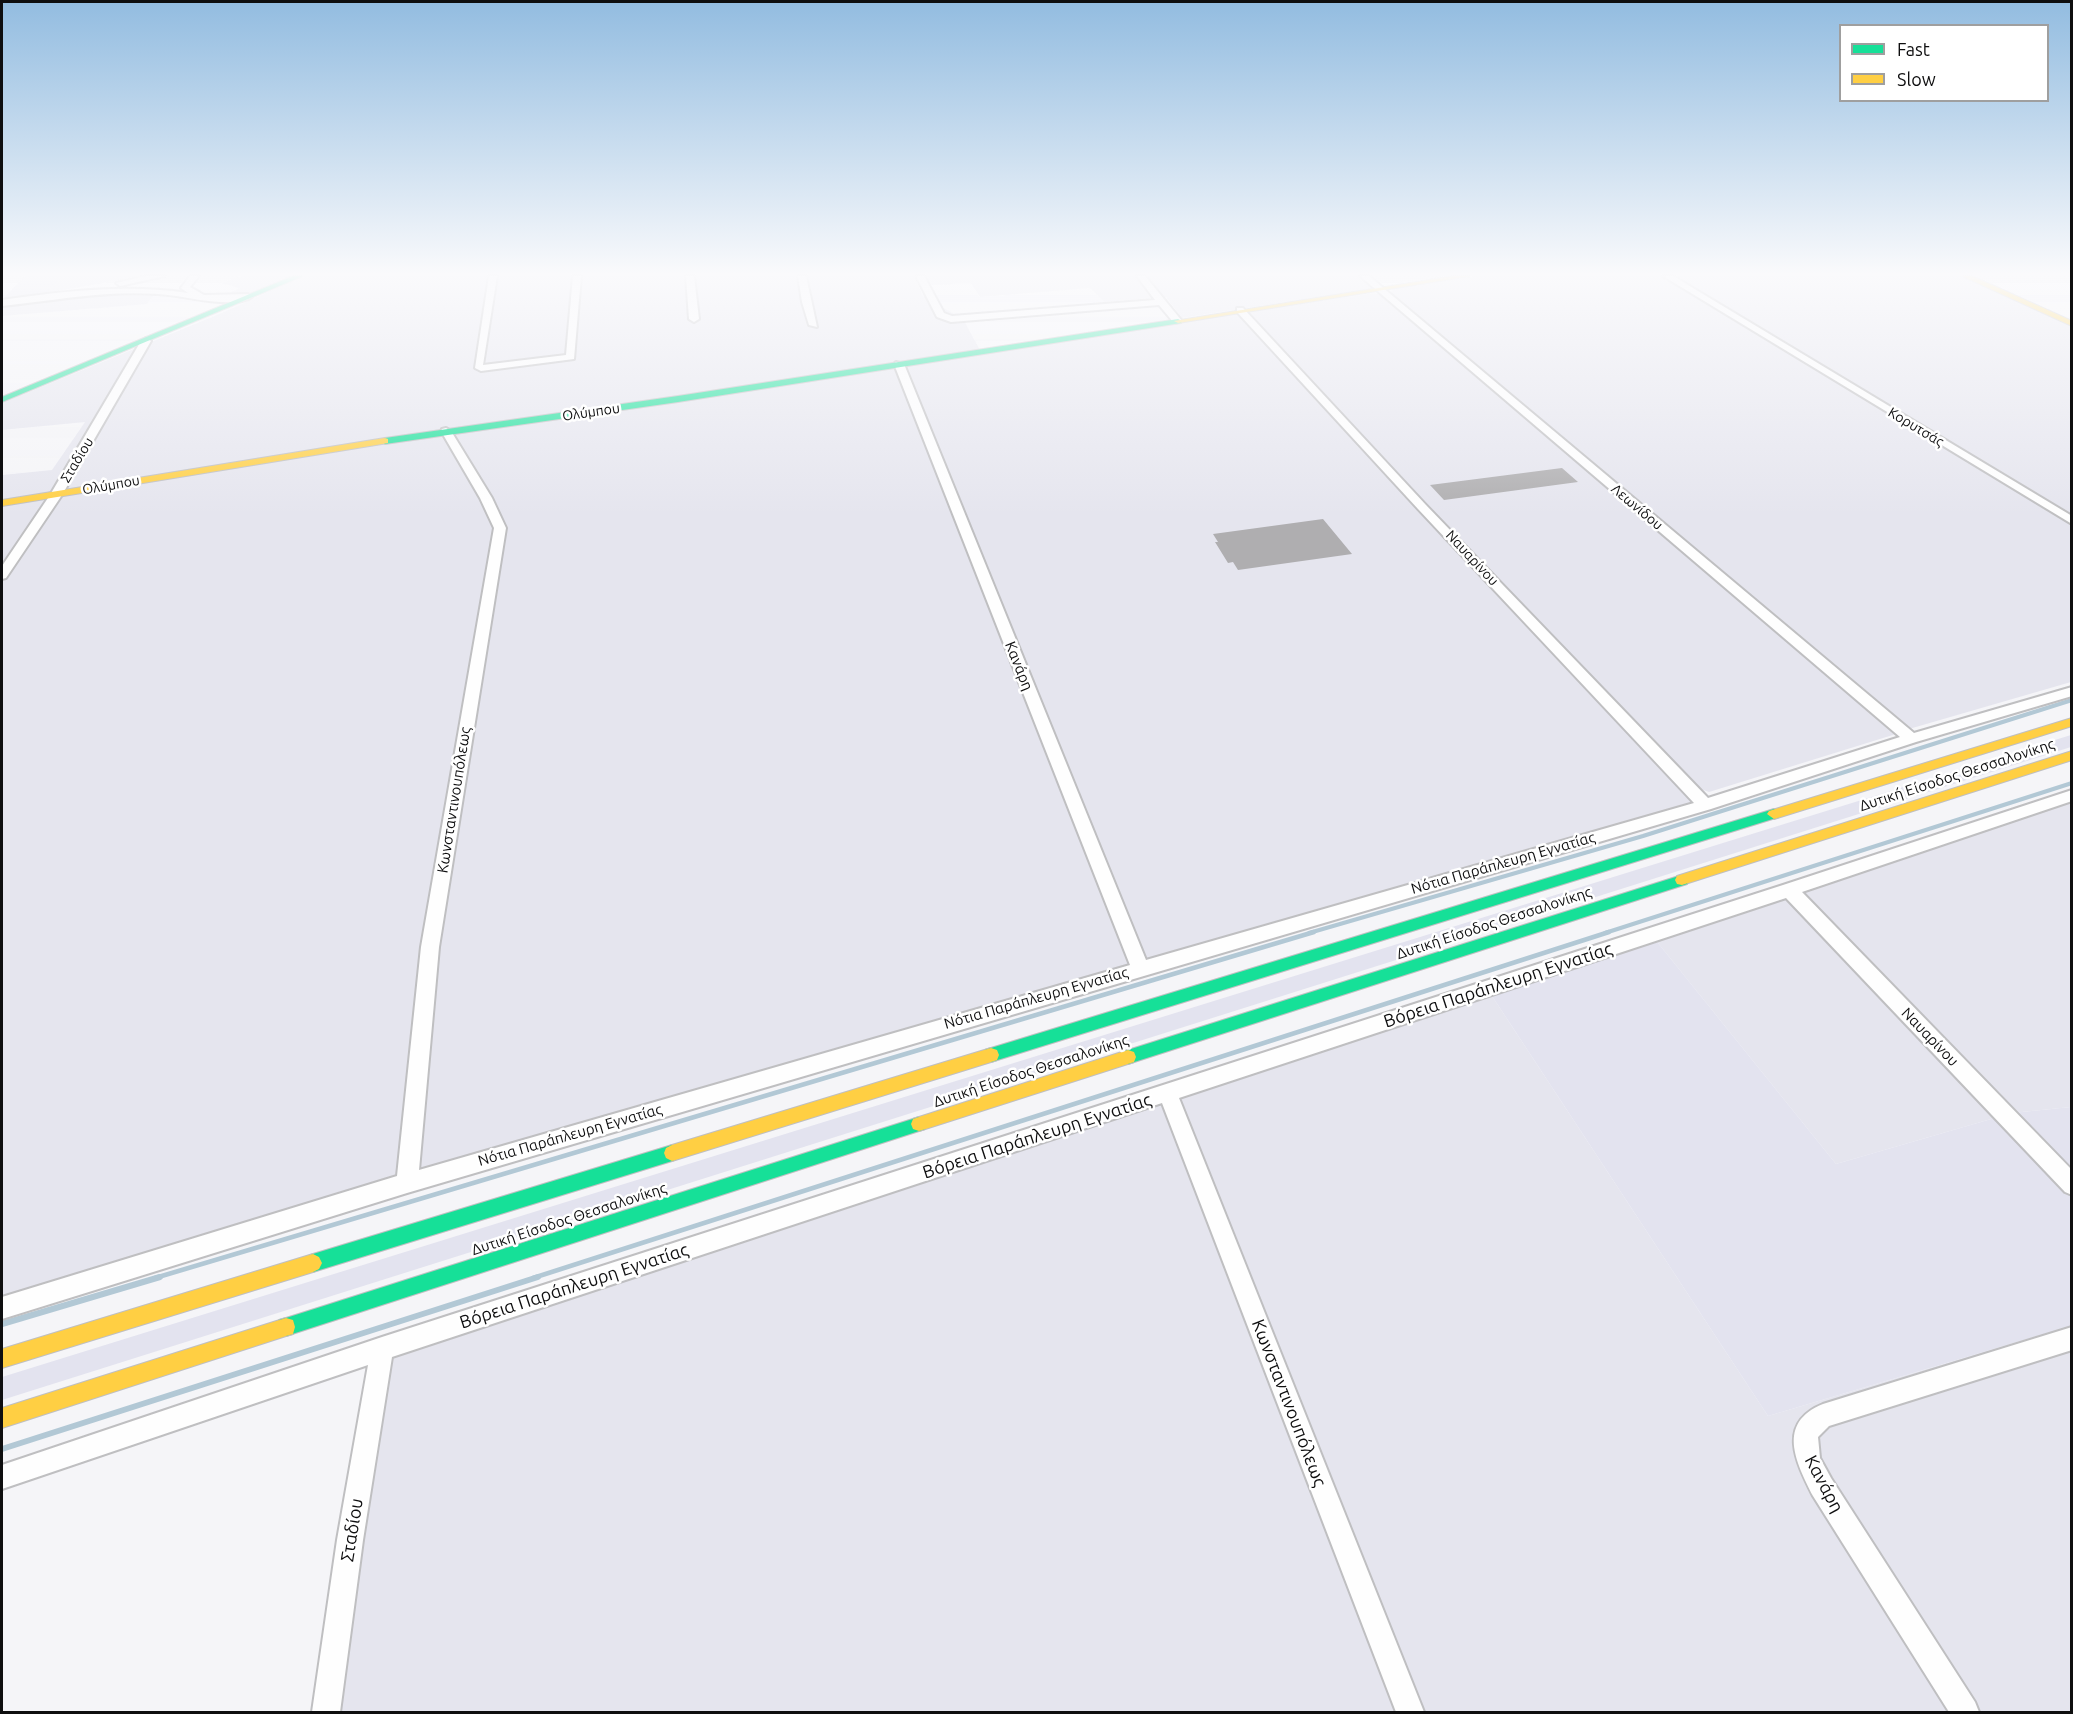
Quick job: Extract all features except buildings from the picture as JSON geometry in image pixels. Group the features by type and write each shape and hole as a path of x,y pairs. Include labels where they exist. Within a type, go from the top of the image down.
{"main road":[{"path":"2,400 108,356"},
{"name":"Ολύμπου","path":"2,503 446,431 601,411 945,356"},
{"name":"Δυτική Είσοδος Θεσσαλονίκης","path":"2,1359 2072,722"},
{"name":"Δυτική Είσοδος Θεσσαλονίκης","path":"2,1418 2072,755"}],"street":[{"name":"Σταδίου","path":"2,575 56,495 137,356"},
{"path":"480,356 478,366 485,368 568,359 572,356"},
{"name":"Ναυαρίνου","path":"1282,356 1422,507 1705,805"},
{"name":"Λεωνίδου","path":"1458,356 1911,739"},
{"name":"Κορυτσάς","path":"1799,356 2072,521"},
{"name":"Κανάρη","path":"899,363 1140,968"},
{"name":"Κωνσταντινουπόλεως","path":"407,1183 430,947 500,528 486,498 446,431"},
{"name":"Νότια Παράπλευρη Εγνατίας","path":"2,1308 407,1183 1705,805 1911,739 2072,691"},
{"name":"Βόρεια Παράπλευρη Εγνατίας","path":"2,1477 382,1349 1168,1094 2072,795"},
{"name":"Ναυαρίνου","path":"1789,890 2072,1185"},
{"name":"Κωνσταντινουπόλεως","path":"1168,1094 1410,1713"},
{"name":"Κανάρη","path":"1965,1713 1822,1487 1809,1461 1805,1437 1808,1428 1823,1416 2072,1338"},
{"name":"Σταδίου","path":"326,1713 350,1539 382,1349"}],"shaded area":[{"path":"117,356 1283,356 1705,805 407,1183 2,1308 2,475 52,470 85,422 2,430 2,403"},
{"path":"1287,356 1455,356 1896,731 1896,734 1709,792 1692,786"},
{"path":"1466,356 2071,356 2071,682 1909,729"},
{"path":"2071,735 2071,747 2,1400 2,1377"},
{"path":"2071,800 2071,1107 2012,1113 1836,1164 1654,938"},
{"path":"1654,938 1836,1164 2012,1113 2071,1107 2071,1326 1768,1416 1490,993"},
{"path":"1490,993 1768,1416 2071,1326 2071,1712 317,1712 369,1361"}],"waterway":[{"path":"1309,933 1643,836 2072,700"},
{"path":"1605,933 2072,783"},
{"path":"155,1278 1314,932"},
{"path":"533,1278 1609,932"},
{"path":"2,1324 160,1277"},
{"path":"2,1449 538,1277"}],"traffic: fast":[{"path":"2,400 107,356"},
{"path":"385,441 954,356"},
{"path":"991,1055 1774,814"},
{"path":"1128,1057 1682,880"},
{"path":"286,1327 919,1124"},
{"path":"313,1263 672,1153"}],"traffic: slow":[{"path":"2,503 385,441"},
{"path":"1774,814 2072,722"},
{"path":"1682,880 2072,755"},
{"path":"672,1153 991,1055"},
{"path":"919,1124 1128,1057"},
{"path":"2,1359 313,1263"},
{"path":"2,1418 286,1327"}]}
